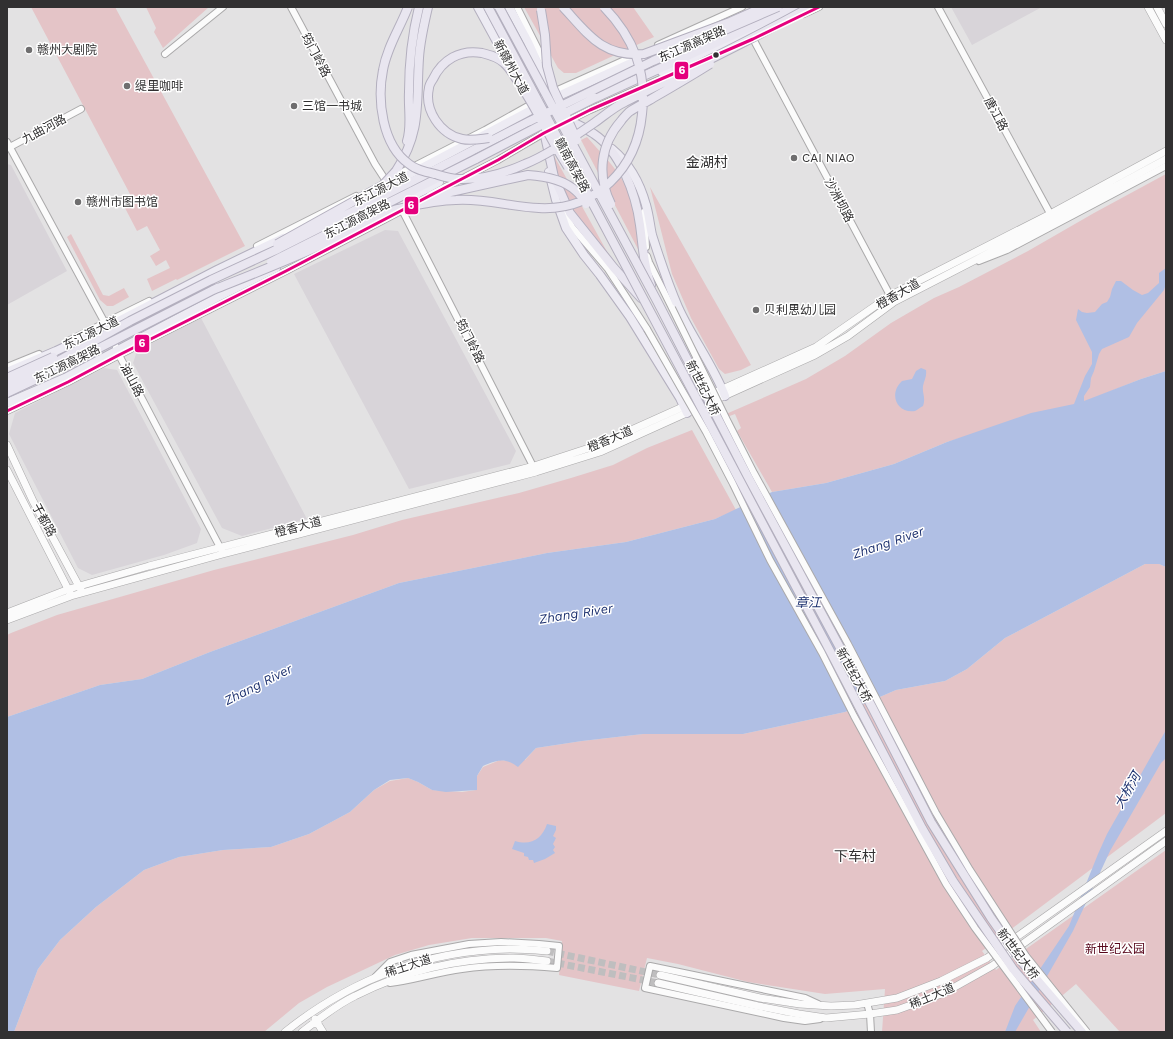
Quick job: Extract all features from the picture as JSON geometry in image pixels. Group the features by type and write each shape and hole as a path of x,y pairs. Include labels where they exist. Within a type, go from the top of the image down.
{"highway":[{"path":"408,7 394,37 383,70 380,94 382,116 395,150 409,165 422,171 457,179 472,179 501,173 542,156 623,103 810,7"},
{"path":"396,171 408,139 410,52 419,7"},
{"path":"211,280 383,185 396,171 409,149 417,117 420,43 428,7"},
{"name":"赣南高架路","path":"488,7 645,302"},
{"name":"赣南高架路","path":"499,7 656,299"},
{"path":"540,7 545,35 547,66 553,88 585,156 602,198"},
{"path":"563,7 589,36 602,45 616,52 644,54 730,22 764,7"},
{"path":"399,210 455,200 478,200 526,207 554,208 579,202 595,196 619,174 634,147 642,124 644,93 635,51 628,36 614,17 604,7"},
{"name":"东江源高架路","path":"7,385 58,361 130,321 211,280 278,249 530,121 653,61 778,7"},
{"name":"东江源高架路","path":"7,393 60,368 595,98 795,7"},
{"path":"656,299 607,196 603,172 603,159 604,149 608,138 628,113 687,79 752,37"},
{"path":"530,121 489,138 472,140 462,139 451,135 439,126 431,115 428,98 429,87 442,65 453,57 464,53 475,52 492,55 504,63 530,98 557,151 595,209"},
{"path":"543,130 554,177 570,213 614,268 645,302"},
{"path":"603,141 626,174 631,188 637,207 642,249 648,275 656,299"},
{"path":"213,290 286,261 399,210 433,197 528,175 554,179 575,191 591,210 645,302"},
{"name":"新世纪大桥","path":"656,299 747,475 872,707 931,822 991,918 1022,961 1082,1032"},
{"name":"新世纪大桥","path":"645,302 922,828 953,881 1013,969 1067,1032"},
{"path":"7,378 130,321"},
{"path":"7,399 63,372 136,329"}],"main road":[{"name":"新赣州大道","path":"478,7 506,57 543,130"},
{"name":"新赣州大道","path":"509,7 567,119"},
{"name":"东江源大道","path":"7,372 56,351 217,270 387,183 554,94 738,10 756,7"},
{"name":"东江源大道","path":"7,403 65,378 118,352 218,297 341,235 490,154 567,119 627,87 752,37 805,7"},
{"path":"1148,7 1166,40"},
{"path":"1157,7 1166,24"},
{"path":"567,119 595,134 623,158 632,171 640,187 646,205 652,233 671,291 679,309 724,393"},
{"name":"橙香大道","path":"892,299 950,273 1052,217 1166,151"},
{"path":"546,155 554,193 566,228 630,317 680,398 685,409"},
{"name":"橙香大道","path":"7,612 70,592 83,593 535,469 598,445 815,355 848,336 892,299 1166,159"},
{"name":"于都路","path":"7,445 33,501 83,593"},
{"name":"橙香大道","path":"7,620 70,592 80,586 220,547 535,469"},
{"path":"7,470 70,592"},
{"name":"稀土大道","path":"660,975 760,998 800,1004 822,1006 855,1005 897,998 941,981 986,958 1166,831"},
{"name":"稀土大道","path":"658,983 758,1006 826,1018 897,1010 944,993 992,966 1166,842"},
{"name":"稀土大道","path":"285,1032 350,989 395,969 434,957 474,952 511,949 547,951"},
{"name":"稀土大道","path":"302,1032 312,1029 316,1022 354,996 402,976 441,965 480,960 514,958 547,961"},
{"path":"312,1013 323,1032"},
{"path":"304,1018 312,1029"}],"street":[{"path":"166,54 223,7"},
{"name":"筠门岭路","path":"291,7 387,183"},
{"path":"473,7 532,107"},
{"path":"517,7 554,94"},
{"path":"752,37 819,7"},
{"name":"唐江路","path":"938,7 1052,217"},
{"name":"沙洲坝路","path":"752,37 892,299"},
{"name":"九曲河路","path":"8,146 81,109"},
{"path":"7,411 68,382 118,352 286,272 399,210 498,160 543,130 546,155 555,191 569,221 608,269 647,329 706,432 770,560 822,653 857,723 946,884 975,928 1052,1032"},
{"name":"油山路","path":"8,146 106,325 118,352 223,554"},
{"path":"950,273 1007,250 1166,166"},
{"path":"632,171 643,205 646,228 646,245 649,262 754,473 848,644 936,814 970,870 1026,956 1087,1032"},
{"name":"筠门岭路","path":"399,210 535,469"},
{"path":"7,367 106,325"},
{"path":"374,978 390,962 411,955 469,944 501,942 559,946 557,968 517,965 462,968 400,982 382,984"},
{"path":"822,1006 805,998 650,966 645,988 784,1018 805,1021 826,1018"},
{"path":"867,1003 870,1014 871,1032"}],"shaded area":[{"path":"951,7 1042,7 972,45"},
{"path":"7,164 11,165 67,271 7,305"},
{"path":"385,230 398,231 516,451 510,464 409,489 294,274"},
{"path":"201,318 307,519 242,536 222,528 133,363 137,351"},
{"path":"104,368 117,370 201,529 197,543 164,555 92,575 78,568 9,434 15,413"}],"green space":[{"path":"31,7 115,7 245,246 152,291 147,279 170,268 166,260 156,266 150,256 160,250 147,226 137,231 125,208 130,194"},
{"path":"146,7 209,7 163,48 154,32 156,28"},
{"path":"524,7 633,7 654,37 576,73 564,73 558,68"},
{"path":"587,137 612,165 628,191 637,227 641,255 581,140"},
{"path":"553,154 610,257 585,228 572,208 557,174 551,156"},
{"path":"1166,174 1166,371 1141,379 1084,402 947,442 894,464 826,483 772,492 737,431 741,428 735,414 727,417 726,414 806,379 845,356 891,323 934,298 959,287 1028,251"},
{"path":"650,187 751,365 741,370 725,374 719,369 691,318 672,274"},
{"path":"71,234 103,295 109,296 124,288 129,297 113,306 107,306 100,300 67,237"},
{"path":"692,430 736,510 715,519 626,542 547,553 399,583 210,652 142,679 100,685 7,717 7,635 11,633 57,615 214,570 353,535 402,520 519,493 571,478 613,465 647,448"},
{"name":"新世纪公园","path":"1145,564 1159,564 1166,567 1166,813 982,951 996,970 1166,850 1166,1032 1120,1032 1076,984 1033,1020 1041,1032 882,1032 885,989 825,994 748,982 678,964 647,958 639,991 559,975 562,941 546,938 472,938 429,945 395,955 327,987 299,1003 264,1032 14,1032 38,969 60,940 96,907 144,870 179,857 223,850 271,847 309,834 350,812 374,790 390,781 408,778 432,790 462,792 476,790 477,776 483,767 500,760 525,760 536,748 643,734 743,734 845,712 896,690 945,681 967,669 1005,638"}],"water":[{"name":"章江","path":"1166,268 1166,284 1164,290 1137,323 1129,337 1102,349 1091,378 1090,387 1084,396 1084,401 1166,371 1166,567 1159,564 1145,564 1005,638 967,669 945,681 896,690 845,712 743,734 643,734 536,748 518,767 501,760 483,766 477,776 477,790 446,792 432,790 408,778 390,780 374,790 350,812 309,834 271,847 223,850 179,857 144,870 96,907 60,940 38,969 14,1032 7,1032 7,717 100,685 142,679 210,652 399,583 547,553 626,542 715,519 772,492 826,483 894,464 947,442 1031,413 1074,404 1085,376 1092,364 1092,352 1076,320 1078,309 1087,313 1095,312 1102,304 1107,302 1116,281 1121,281 1142,295 1148,293 1159,283 1159,273"},
{"path":"921,368 926,370 926,377 923,386 923,406 915,411 903,409 896,402 895,397 898,386 902,381 912,379 916,371"},
{"path":"1166,730 1166,758 1161,763 1110,851 1073,931 1015,1032 1005,1032 1015,1006 1069,926 1107,834"},
{"path":"547,824 556,826 553,836 556,838 553,844 555,847 553,850 555,853 534,863 533,860 529,860 528,857 524,856 524,853 512,849 515,841 526,843 535,840 542,834"}],"tunnel":[{"path":"547,951 660,975"},
{"path":"547,961 658,983"}],"transit line":[{"name":"6","path":"7,411 68,382 286,271 498,160 544,133 590,110 753,39 819,7"}],"place":[{"name":"赣州大剧院","path":"29,50"},
{"name":"缇里咖啡","path":"127,86"},
{"name":"三馆一书城","path":"294,106"},
{"name":"CAI NIAO","path":"794,158"},
{"name":"赣州市图书馆","path":"78,202"},
{"name":"贝利思幼儿园","path":"756,310"}],"district":[{"name":"金湖村","path":"707,162"},
{"name":"下车村","path":"855,856"}],"water label":[{"name":"Zhang River","path":"888,542"},
{"name":"Zhang River","path":"576,613"},
{"name":"Zhang River","path":"258,684"},
{"name":"大桥河","path":"1127,790"}]}
